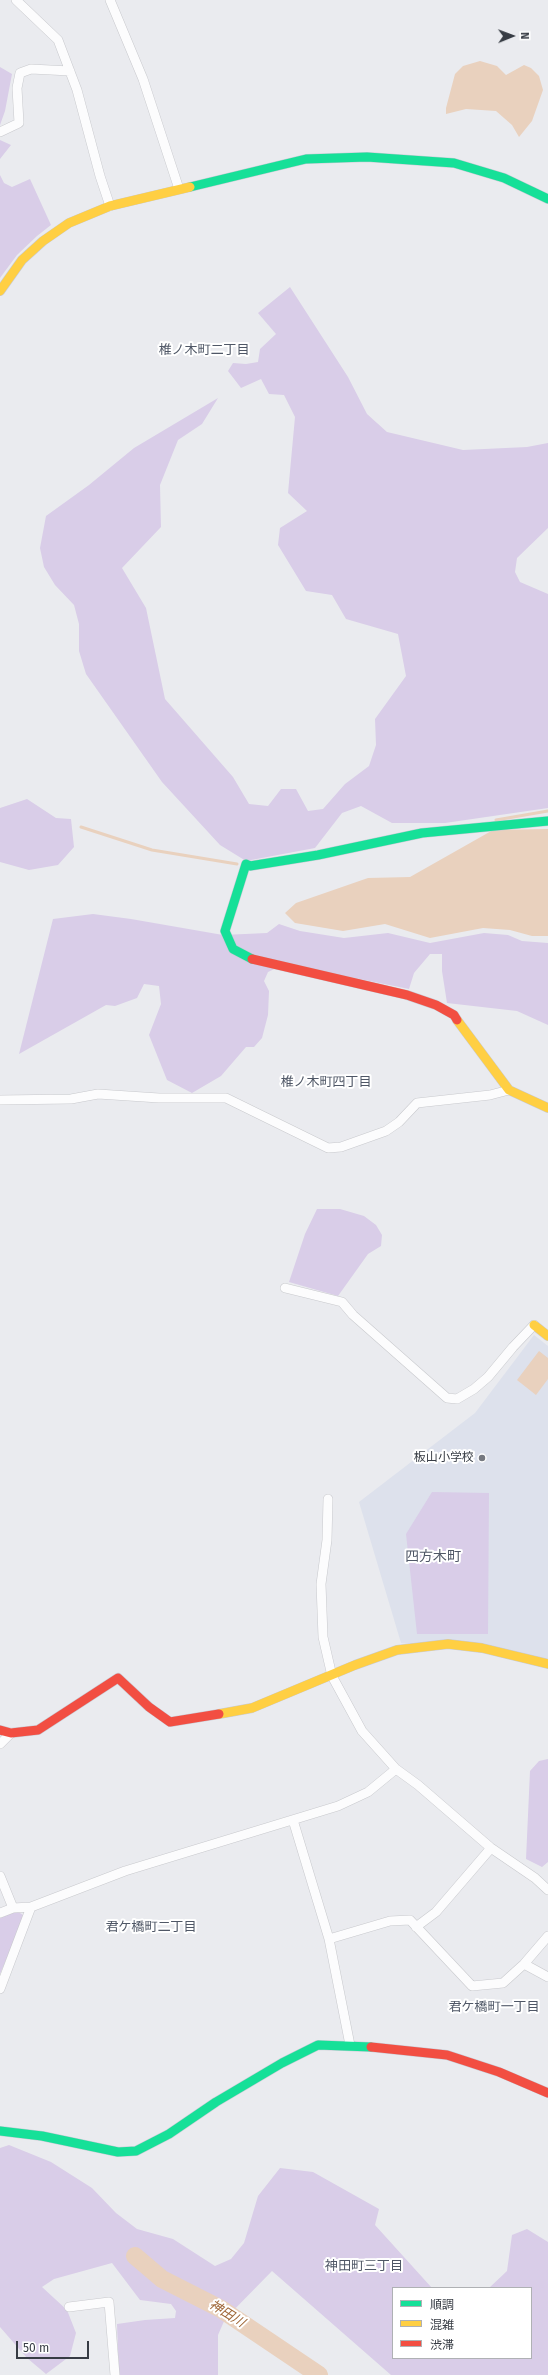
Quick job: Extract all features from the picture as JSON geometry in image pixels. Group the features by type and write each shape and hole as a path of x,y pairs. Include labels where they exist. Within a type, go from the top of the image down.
{"street":[{"path":"16,0 58,40 70,71 110,206"},
{"path":"110,0 143,79 179,189"},
{"path":"0,132 20,123 17,88 20,73 30,69 70,71"},
{"path":"0,290 22,260 43,241 69,223 110,206 306,159 367,158 454,163 504,178 548,199"},
{"path":"548,821 422,833 391,838 318,855 250,866 246,864 225,931 233,949 256,961 407,995 436,1005 454,1015 509,1090 548,1108"},
{"path":"0,1100 71,1099 98,1094 122,1094 159,1098 226,1098 328,1148 341,1147 386,1130 399,1122 417,1103 490,1095 509,1090"},
{"path":"285,1288 342,1302 387,1346 447,1398 457,1398 474,1389 488,1377 534,1325 548,1336"},
{"path":"328,1500 327,1540 321,1584 323,1637 332,1676 362,1731 396,1769 418,1785 491,1848 535,1878 548,1890"},
{"path":"0,1730 11,1733 38,1730 118,1678 149,1707 170,1722 189,1720 252,1708 332,1676 355,1665 397,1650 448,1644 482,1648 548,1664"},
{"path":"0,1744 11,1733"},
{"path":"0,1914 14,1908 31,1906 125,1871 354,1800 368,1792 396,1769"},
{"path":"293,1820 329,1940 350,2045"},
{"path":"416,1927 436,1912 491,1848"},
{"path":"0,1876 14,1908"},
{"path":"0,1989 31,1906"},
{"path":"329,1940 390,1921 410,1920 472,1986 503,1983 524,1964 548,1936"},
{"path":"524,1964 548,1977"},
{"path":"0,2131 42,2136 118,2152 136,2151 170,2134 216,2102 305,2050 318,2045 350,2045 447,2055 498,2072 548,2093"},
{"path":"69,2307 109,2302 115,2375"}],"shaded area":[{"path":"480,61 497,66 506,75 524,65 531,68 539,76 543,90 532,121 519,137 512,125 496,111 466,109 446,114 446,108 455,74 463,66"},
{"path":"0,67 12,74 5,111 0,125"},
{"path":"0,140 11,145 0,159"},
{"path":"0,175 4,183 12,187 30,179 51,225 17,255 0,278"},
{"path":"290,287 348,377 367,414 387,432 463,450 527,447 548,443 548,528 517,558 515,572 520,582 548,594 548,808 445,823 392,823 361,806 342,813 315,848 246,861 220,845 162,782 86,674 79,651 79,624 74,605 55,585 44,567 40,548 46,516 89,485 134,448 218,398 202,424 178,440 160,485 161,527 122,568 146,608 165,699 233,777 249,804 268,806 281,789 296,789 308,811 323,809 345,784 369,766 376,745 375,719 406,676 398,634 346,619 332,595 306,591 278,545 280,528 307,511 288,493 295,417 284,395 269,394 261,379 241,388 228,371 233,363 246,364 258,362 260,349 276,334 258,313"},
{"path":"27,799 56,818 71,819 74,847 58,865 29,870 0,862 0,808"},
{"path":"548,829 548,936 532,936 510,930 483,928 430,938 385,924 343,931 295,923 285,913 296,903 368,878 410,877 493,830"},
{"path":"93,914 223,935 267,933 279,924 300,931 344,938 388,933 430,943 484,933 508,935 522,941 548,943 548,1025 517,1011 447,1003 442,971 442,954 430,954 414,973 409,989 285,964 268,972 264,981 269,991 268,1015 262,1038 254,1047 246,1047 221,1076 192,1093 167,1080 149,1035 161,1004 159,986 144,984 137,998 115,1006 106,1005 19,1054 53,919"},
{"path":"317,1209 340,1209 364,1216 376,1225 382,1235 381,1246 368,1254 338,1296 289,1282 305,1234"},
{"name":"板山小学校","path":"534,1335 548,1346 548,1659 401,1643 359,1502 475,1413"},
{"path":"539,1351 548,1358 548,1379 536,1395 517,1380"},
{"path":"432,1492 489,1493 488,1634 417,1634 406,1534"},
{"path":"548,1759 548,1862 542,1867 526,1859 530,1771 539,1761"},
{"path":"17,1911 23,1915 21,1925 0,1974 0,1918"},
{"path":"9,2145 51,2162 92,2188 116,2213 137,2229 173,2239 215,2266 231,2259 244,2243 258,2196 280,2168 313,2172 379,2209 375,2225 431,2287 392,2287 392,2359 532,2359 532,2287 490,2287 507,2271 512,2235 527,2229 548,2242 548,2375 391,2375 272,2271 225,2319 218,2335 218,2375 119,2375 117,2324 175,2318 176,2311 171,2304 140,2300 112,2263 54,2279 42,2287 67,2310 76,2333 70,2356 46,2374 27,2358 0,2327 0,2148"}],"waterway":[{"path":"496,820 548,811"},
{"path":"81,827 152,850 237,864"},
{"name":"神田川","path":"135,2256 162,2279 221,2309 319,2375"}],"traffic: fast":[{"path":"190,187 306,159 367,157 454,163 504,178 548,199"},
{"path":"252,959 233,949 225,931 246,864 250,866 318,855 422,833 548,821"},
{"path":"0,2131 42,2136 118,2152 136,2151 169,2134 216,2102 282,2063 318,2045 371,2047"}],"traffic: slow":[{"path":"0,291 22,260 43,241 69,223 110,206 190,187"},
{"path":"457,1020 509,1090 548,1108"},
{"path":"534,1325 548,1336"},
{"path":"219,1714 252,1708 355,1665 397,1650 448,1644 482,1648 548,1664"}],"traffic: jam":[{"path":"252,959 407,995 436,1005 454,1015 457,1020"},
{"path":"0,1730 11,1733 38,1730 118,1678 149,1707 170,1722 219,1714"},
{"path":"371,2047 447,2055 499,2072 548,2093"}],"place":[{"name":"板山小学校","path":"482,1458"}],"district":[{"name":"椎ノ木町二丁目","path":"204,350"},
{"name":"椎ノ木町四丁目","path":"326,1082"},
{"name":"四方木町","path":"433,1557"},
{"name":"君ケ橋町二丁目","path":"151,1927"},
{"name":"君ケ橋町一丁目","path":"494,2007"},
{"name":"神田町三丁目","path":"364,2266"}]}
